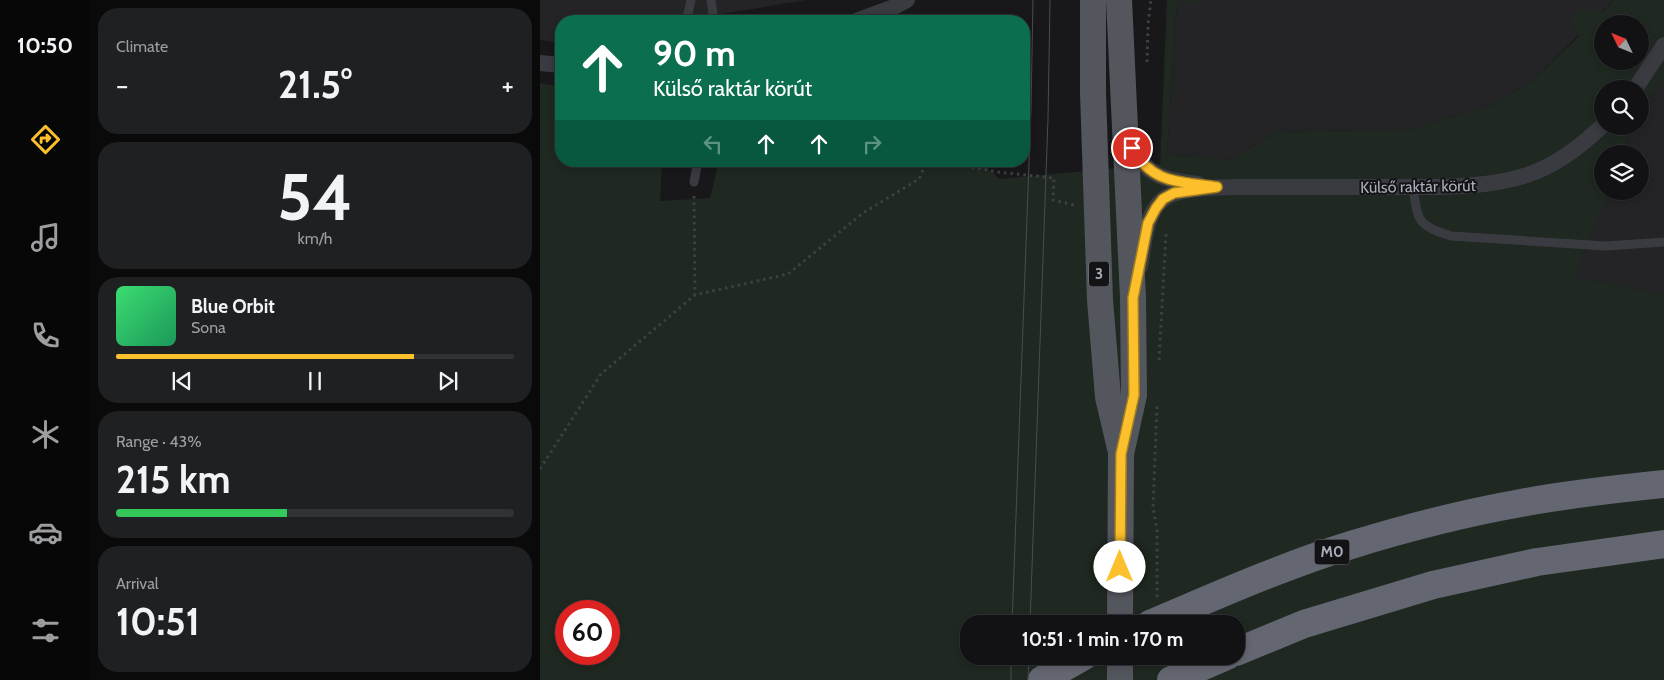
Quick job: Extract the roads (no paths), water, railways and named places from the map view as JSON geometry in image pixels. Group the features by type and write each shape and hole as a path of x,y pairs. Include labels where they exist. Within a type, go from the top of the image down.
{"highway":[{"name":"M0","path":"1153,614 1233,589 1351,545 1431,523 1521,503 1664,484"},
{"path":"1245,648 1304,624 1433,585 1537,562 1664,544"},
{"path":"1537,562 1664,563"},
{"path":"1042,680 1068,665"},
{"path":"1171,680 1206,665"}],"main road":[{"name":"3","path":"1093,0 1093,93 1100,300 1108,397 1121,454"},
{"name":"3","path":"1119,0 1133,298 1134,395 1121,454 1120,615"},
{"path":"1120,665 1120,680"}],"street":[{"path":"872,15 907,0"},
{"path":"1641,80 1664,45"},
{"path":"540,63 555,64"},
{"name":"Külső raktár körút","path":"1133,298 1148,223 1163,199 1174,193 1217,187 1485,185 1528,175 1563,158 1594,133"},
{"name":"Külső raktár körút","path":"1126,138 1138,158 1148,169 1160,177 1217,187"}],"lane":[{"path":"687,15 691,0"},
{"path":"711,0 713,15"},
{"path":"693,167 694,182 697,167"},
{"path":"1413,187 1416,214 1422,224 1430,229 1451,236 1606,246 1664,242"}],"tram line":[{"path":"1030,136 1033,0"},
{"path":"1030,615 1048,118 1050,0"},
{"path":"1012,615 1029,167"},
{"path":"1011,665 1011,680"},
{"path":"1028,680 1029,665"}]}
